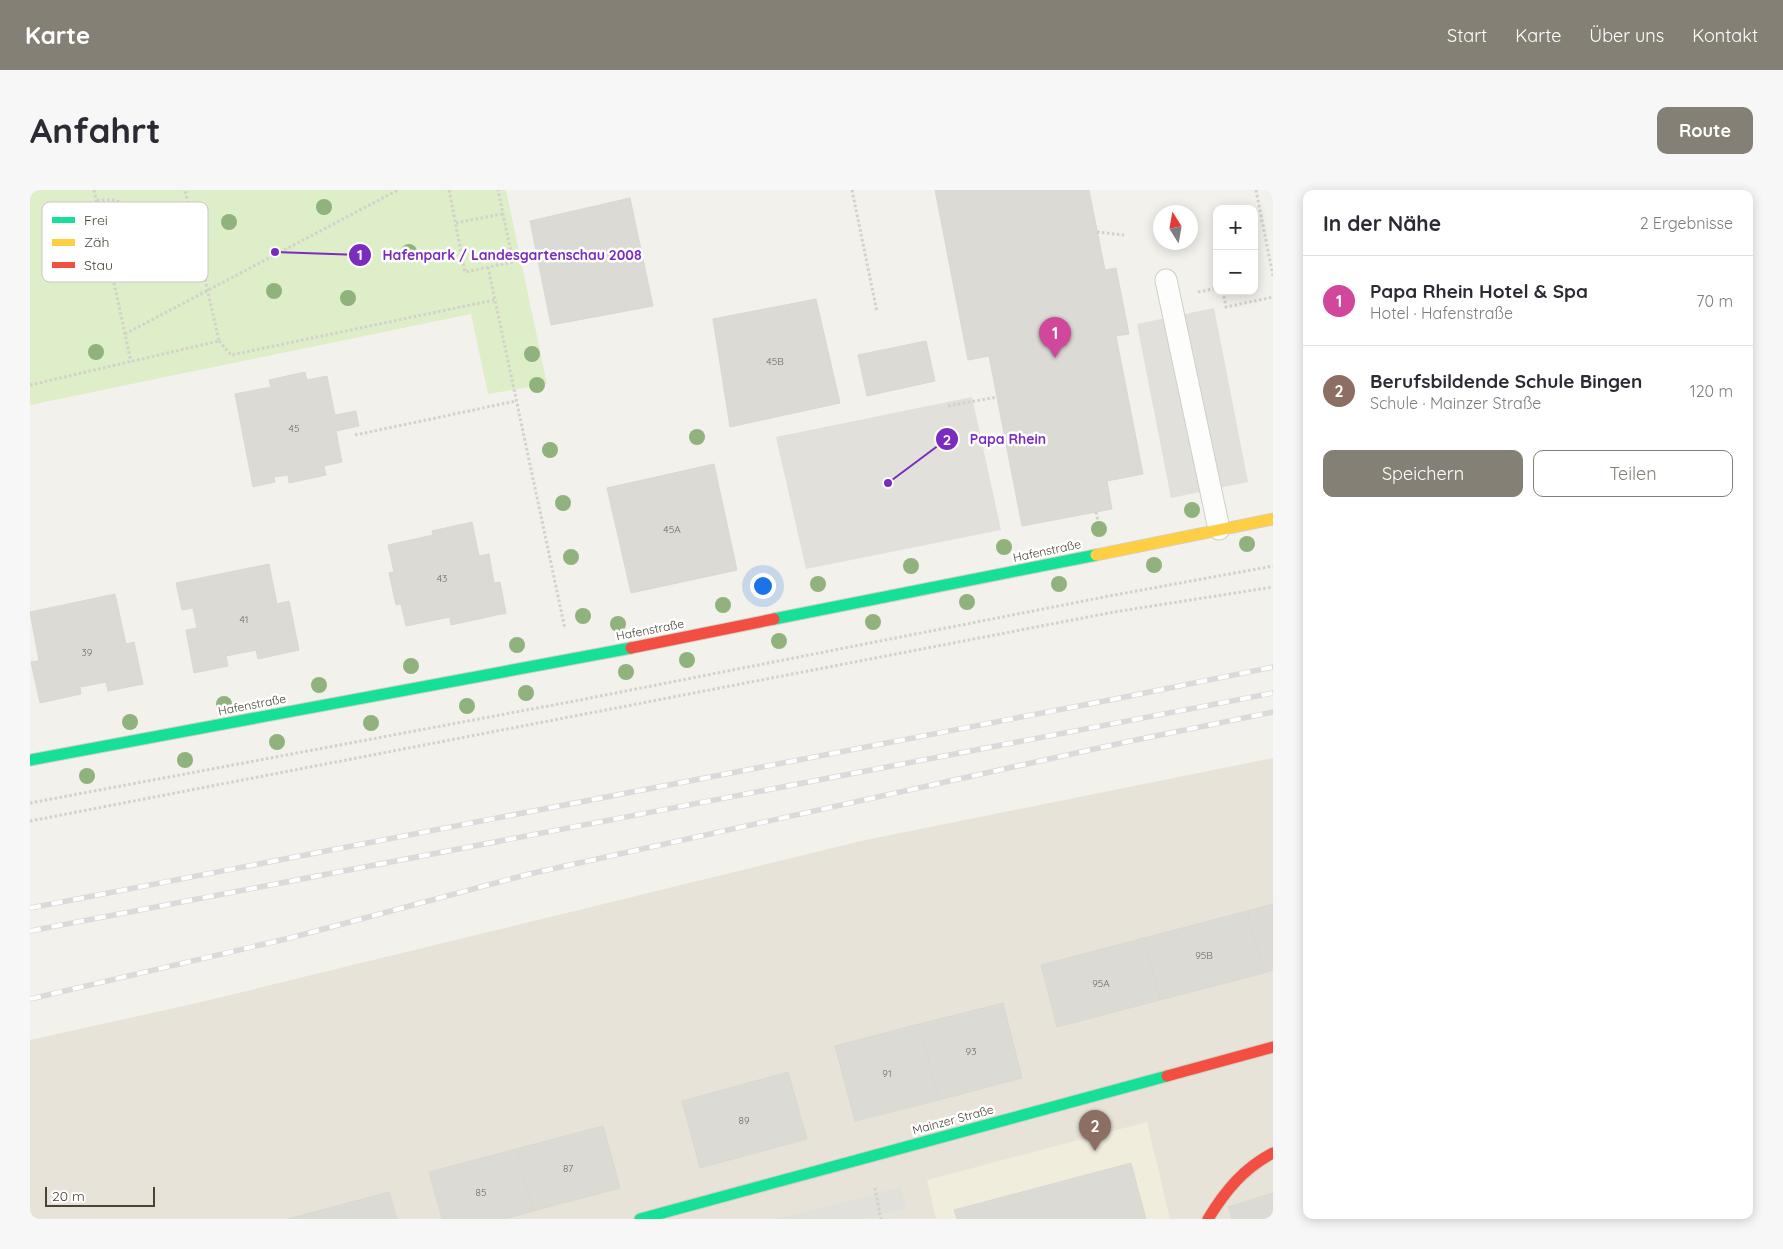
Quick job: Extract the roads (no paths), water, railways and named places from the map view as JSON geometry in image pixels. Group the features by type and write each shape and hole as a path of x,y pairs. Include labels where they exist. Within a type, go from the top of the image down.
{"street":[{"name":"Hafenstraße","path":"30,760 571,660 1273,519"},
{"name":"Mainzer Straße","path":"640,1219 1273,1047"},
{"path":"1208,1219 1223,1194 1257,1160 1273,1153"}],"lane":[{"path":"1166,280 1219,529"}],"railway":[{"path":"30,908 1273,667"},
{"path":"30,931 1273,693"},
{"path":"30,999 290,938 529,874 1126,742 1273,712"}],"place":[{"name":"Hafenpark / Landesgartenschau 2008","path":"275,252"},
{"name":"Papa Rhein Hotel & Spa","path":"1055,358"},
{"name":"Papa Rhein","path":"888,483"},
{"name":"Berufsbildende Schule Bingen","path":"1095,1151"}]}
